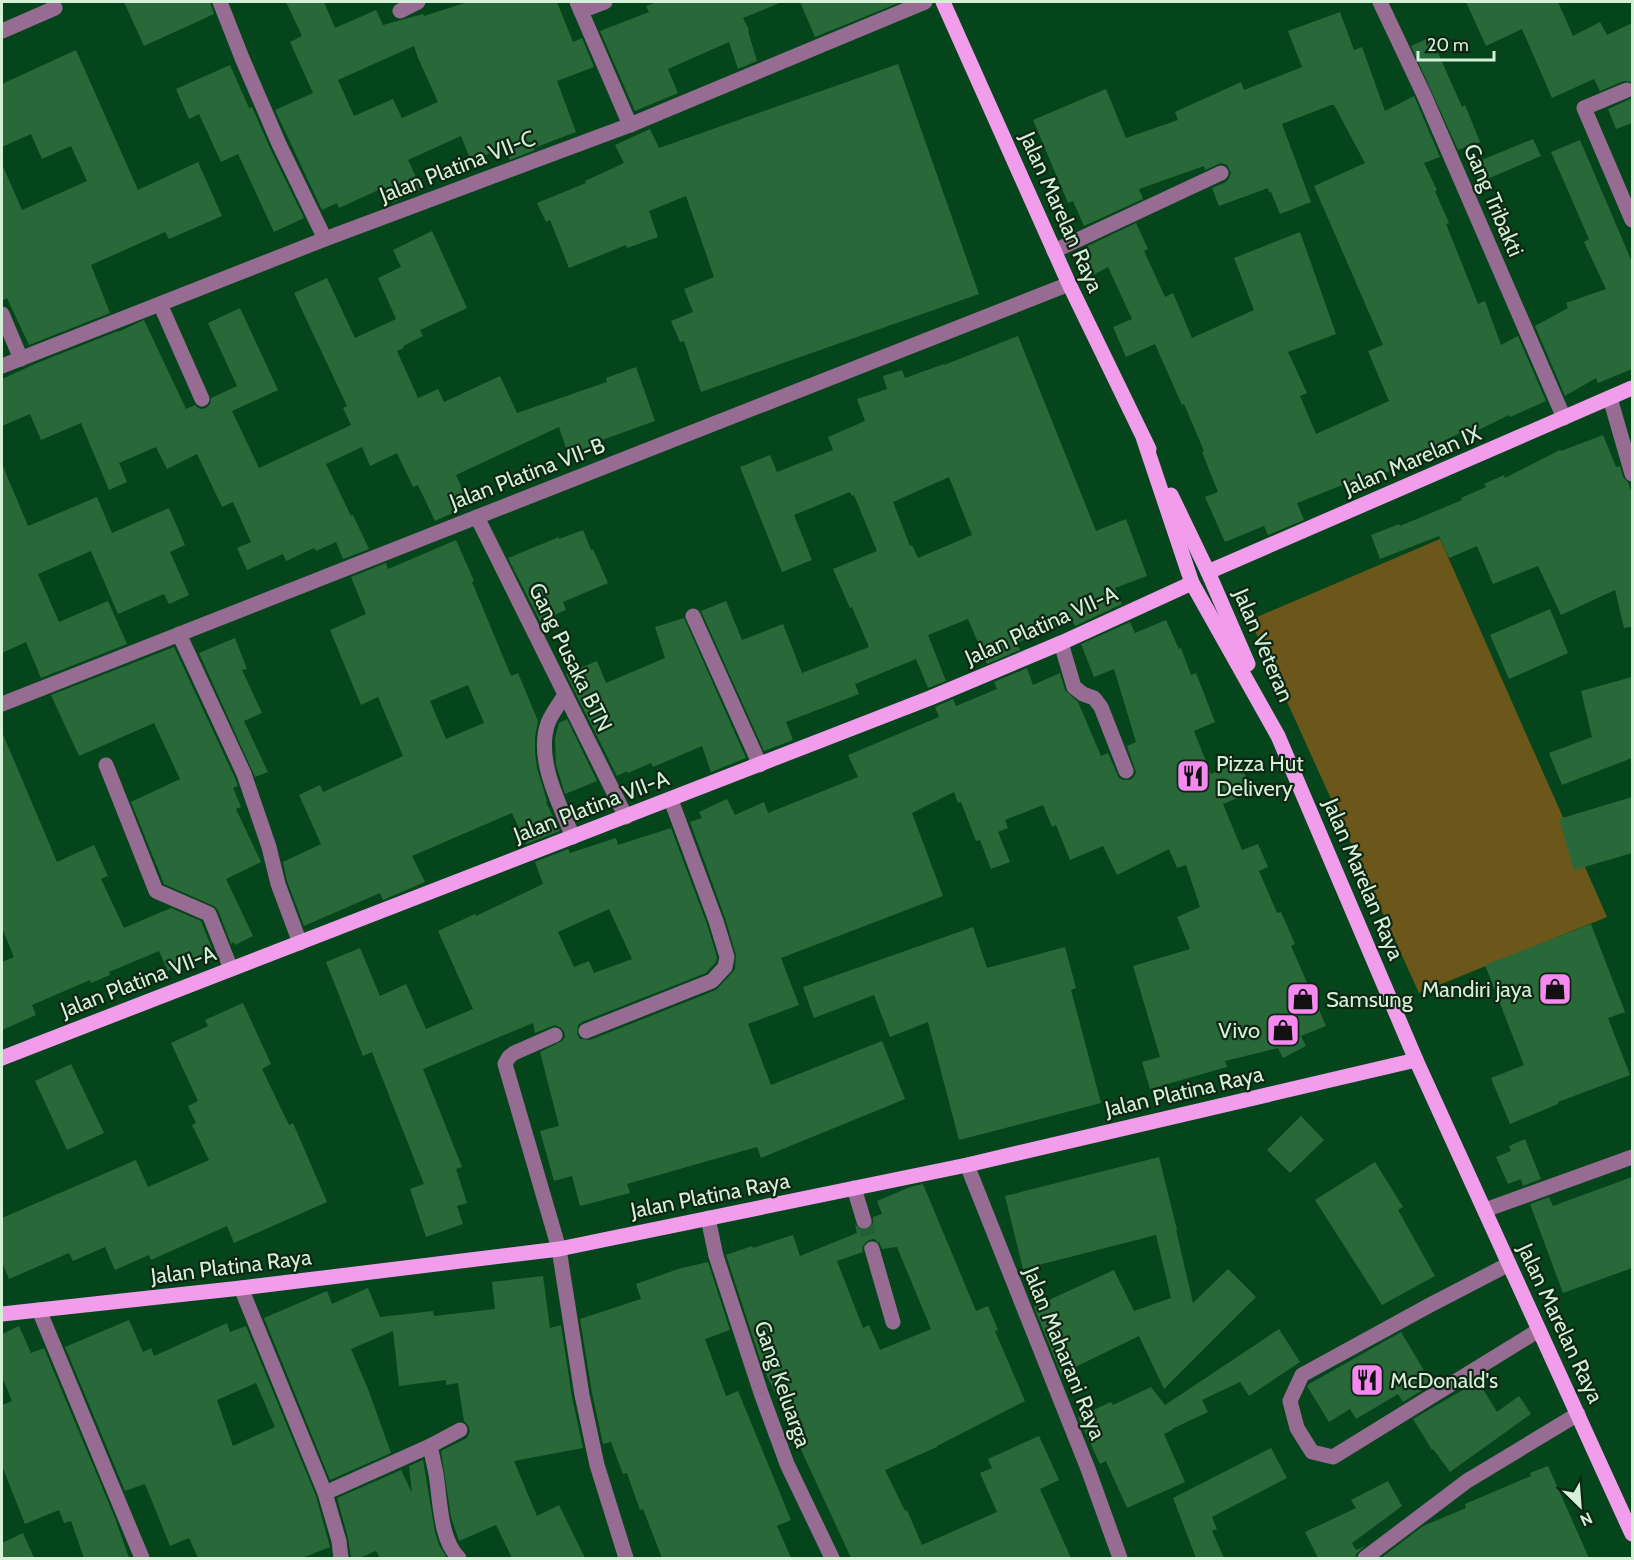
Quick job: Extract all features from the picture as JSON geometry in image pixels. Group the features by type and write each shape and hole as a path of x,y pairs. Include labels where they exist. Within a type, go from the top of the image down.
{"main road":[{"name":"Jalan Marelan Raya","path":"943,2 1069,284 1208,572"},
{"name":"Jalan Marelan IX","path":"1208,572 1632,388"},
{"name":"Jalan Marelan Raya","path":"1144,440 1192,583 1278,736 1416,1060 1632,1534"},
{"name":"Jalan Veteran","path":"1208,572 1278,736"},
{"name":"Jalan Platina VII-A","path":"2,1058 930,698 1061,643 1192,583"},
{"name":"Jalan Platina Raya","path":"2,1314 241,1288 559,1249 967,1165 1416,1060"}],"street":[{"path":"220,2 279,144 325,239"},
{"path":"400,11 418,2"},
{"path":"606,2 579,6 630,125"},
{"name":"Jalan Platina VII-C","path":"2,366 325,239 630,125 925,2"},
{"name":"Gang Tribakti","path":"1380,2 1424,95 1564,418"},
{"path":"2,31 55,8"},
{"path":"1627,90 1584,108 1632,220"},
{"path":"1054,251 1221,173"},
{"name":"Jalan Platina VII-B","path":"2,704 1069,284"},
{"path":"160,304 202,399"},
{"path":"2,314 21,359"},
{"path":"1610,398 1632,474"},
{"name":"Gang Pusaka BTN","path":"477,517 626,817"},
{"path":"693,616 760,765"},
{"path":"179,634 244,774 269,847 278,884 300,943"},
{"path":"1061,643 1074,687 1094,698 1101,707 1126,771"},
{"path":"565,695 548,723 544,745 551,782 573,837"},
{"path":"106,765 156,891 209,914 231,969"},
{"path":"586,1031 712,981 725,967 727,957 716,921 671,800"},
{"path":"555,1035 514,1053 505,1064 559,1249 582,1395 597,1464 626,1558"},
{"path":"1485,1210 1632,1157"},
{"name":"Jalan Maharani Raya","path":"967,1165 1088,1469 1120,1558"},
{"path":"854,1188 864,1221"},
{"name":"Gang Keluarga","path":"708,1218 720,1266 787,1464 832,1558"},
{"path":"872,1249 893,1322"},
{"path":"1509,1264 1302,1375 1290,1401 1297,1428 1312,1452 1333,1457 1539,1330"},
{"path":"241,1288 325,1493 339,1541 341,1558"},
{"path":"39,1310 142,1558"},
{"path":"1365,1558 1467,1481 1578,1414"},
{"path":"325,1493 430,1446 460,1430"},
{"path":"430,1446 449,1546 459,1558"}],"shaded area":[{"path":"1440,539 1607,917 1419,993 1250,620"}],"building":[{"path":"124,2 210,2 214,14 144,46"},
{"path":"286,2 324,2 335,28 376,10 383,25 423,14 424,16 468,2 557,2 573,42 582,38 594,67 557,81 576,132 510,160 506,147 471,161 461,136 408,160 422,189 392,203 385,187 339,208 337,203 322,210 275,110 313,93 290,42 302,36","holes":["414,46 438,102 402,118 393,99 354,116 338,80"]},
{"path":"657,2 782,2 743,18 749,30 757,61 738,69 729,42 668,69 678,93 635,111 600,31 649,12 646,6"},
{"path":"800,2 901,2 815,37"},
{"path":"1466,2 1558,2 1573,36 1600,22 1607,35 1632,23 1632,82 1624,81 1600,91 1594,79 1552,98 1522,29 1486,46"},
{"path":"1340,12 1354,50 1362,47 1385,111 1414,96 1440,157 1424,163 1437,190 1435,191 1449,223 1446,224 1478,304 1485,301 1501,345 1518,336 1546,401 1510,417 1509,415 1464,437 1462,432 1406,459 1407,463 1347,489 1345,484 1297,503 1304,520 1268,535 1264,526 1225,542 1205,497 1218,492 1202,452 1204,451 1155,344 1126,357 1113,327 1132,319 1108,267 1091,276 1079,250 1136,223 1148,249 1144,251 1165,297 1173,293 1192,338 1254,310 1234,258 1300,232 1336,334 1288,352 1307,393 1300,396 1316,434 1389,401 1368,351 1383,345 1314,186 1365,163 1334,105 1331,105 1282,124 1311,202 1280,214 1268,188 1219,206 1212,188 1226,182 1231,173 1227,165 1221,163 1205,170 1204,166 1139,189 1143,199 1084,226 1073,201 1068,203 1033,120 1106,89 1126,138 1178,120 1175,112 1241,82 1244,90 1302,67 1288,31"},
{"path":"1431,37 1462,107 1465,105 1480,142 1458,150 1411,46"},
{"path":"76,50 138,190 198,162 222,216 169,239 165,232 91,265 110,313 29,345 7,298 2,301 2,164 22,210 87,181 71,146 42,159 31,134 2,147 2,84"},
{"path":"898,64 979,294 701,392 684,341 680,342 671,321 693,312 684,289 714,277 686,196 649,211 658,237 627,248 626,245 569,268 550,220 546,222 537,203 586,183 585,181 624,163 615,145 650,129 659,148"},
{"path":"230,65 304,218 274,232 238,154 221,162 199,114 189,119 176,89"},
{"path":"1632,98 1632,123 1616,129 1608,109"},
{"path":"1533,139 1541,156 1480,182 1472,164"},
{"path":"1580,140 1632,262 1632,369 1598,383 1596,378 1565,396 1535,326 1568,308 1566,303 1606,289 1584,242 1589,239 1551,152"},
{"path":"432,231 467,308 420,330 423,336 397,351 418,398 438,389 444,402 500,376 517,413 607,382 606,378 636,367 655,421 602,440 603,443 568,454 559,427 456,475 470,505 435,521 418,485 413,487 397,453 370,466 362,447 326,464 369,549 343,559 336,542 316,551 314,548 286,561 283,554 247,570 237,548 251,542 233,502 222,507 197,454 167,469 156,447 119,463 127,482 109,490 81,423 41,440 30,414 2,426 2,379 144,320 186,409 195,405 200,409 206,408 211,398 237,386 208,323 240,308 278,390 232,411 259,468 351,425 343,408 347,406 294,293 327,278 355,338 396,319 378,278 401,267 393,250"},
{"path":"1018,336 1096,531 1126,519 1147,576 1115,588 1122,604 1075,626 1072,620 1017,643 1020,650 987,664 968,619 928,635 946,681 928,688 916,659 855,684 859,694 786,722 793,740 764,751 701,611 726,601 742,640 783,624 802,673 869,647 833,569 877,551 854,495 852,496 850,492 794,515 812,560 782,572 740,467 770,455 777,472 833,450 828,437 865,421 857,399 887,389 883,376 902,370 905,378","holes":["949,477 972,535 918,558 912,545 910,546 893,502"]},
{"path":"1603,435 1616,467 1620,466 1632,494 1632,627 1624,628 1615,590 1561,615 1538,566 1493,584 1477,546 1449,558 1439,536 1380,559 1371,535 1399,524 1400,526 1462,500 1461,498 1486,487 1484,484 1504,475 1505,478 1560,450"},
{"path":"2,464 28,526 97,497 112,533 169,508 185,545 170,552 189,595 169,604 164,594 118,614 91,551 38,574 59,622 108,601 127,644 41,678 26,642 2,653"},
{"path":"583,530 608,583 563,602 566,610 540,621 508,558 559,537 559,539"},
{"path":"456,540 511,676 518,673 538,721 535,737 537,768 546,802 560,831 526,844 512,813 412,856 425,882 383,900 380,893 304,926 287,881 283,862 321,844 299,795 320,785 323,792 403,756 378,697 361,705 330,630 366,614 351,577 386,563 388,569","holes":["468,685 484,723 446,739 430,701"]},
{"path":"1550,609 1568,653 1509,679 1490,635"},
{"path":"684,618 746,758 711,772 702,746 653,767 651,763 617,776 566,674 597,661 606,683 665,658 655,627"},
{"path":"1166,620 1179,649 1181,648 1191,675 1196,673 1215,722 1194,731 1211,774 1240,762 1252,792 1223,804 1242,850 1258,844 1268,867 1259,871 1277,913 1281,912 1295,944 1291,946 1326,1026 1301,1036 1306,1046 1283,1058 1278,1048 1225,1061 1227,1067 1150,1089 1142,1062 1160,1057 1133,966 1190,949 1177,917 1200,907 1186,865 1177,868 1169,849 1117,875 1103,846 1070,860 1056,825 1052,827 1043,805 1005,820 1008,828 998,832 1010,862 991,869 980,840 976,841 961,802 958,803 954,792 912,813 943,896 781,958 799,1005 748,1024 771,1085 882,1041 905,1099 761,1158 757,1147 627,1184 630,1193 580,1206 572,1176 554,1181 540,1131 559,1126 540,1052 562,1041 565,1037 564,1032 555,1025 535,1033 533,1023 423,1069 462,1167 456,1169 467,1203 457,1206 463,1224 426,1237 410,1189 424,1184 372,1052 363,1056 326,962 360,948 380,996 406,984 426,1029 473,1009 438,931 475,914 476,916 543,884 535,862 568,849 570,853 616,838 618,845 671,828 707,924 717,957 716,962 706,973 582,1022 578,1025 577,1034 580,1039 590,1040 716,990 735,969 736,955 690,822 702,818 699,812 727,799 735,815 764,802 768,813 858,777 848,755 939,717 935,707 953,699 956,706 997,689 994,682 1027,668 1033,685 1060,673 1065,690 1078,702 1101,756 1108,753 1119,778 1130,780 1136,772 1127,746 1136,742 1114,669 1094,677 1081,644 1130,622 1135,633","holes":["609,909 632,959 594,973 589,961 574,967 558,932"]},
{"path":"235,638 247,669 242,670 262,713 244,721 268,772 255,777 199,653"},
{"path":"174,647 235,778 238,786 233,788 241,807 236,809 261,862 226,879 253,936 235,945 234,942 231,944 218,910 214,906 164,884 131,802 180,779 154,723 79,756 51,695"},
{"path":"1632,677 1632,758 1562,785 1549,753 1592,737 1581,691"},
{"path":"567,719 597,781 565,794 556,765 555,738 559,723"},
{"path":"2,732 57,862 94,845 108,876 101,879 124,928 171,908 201,921 213,951 168,971 159,951 109,972 110,975 91,983 90,980 32,1005 36,1015 2,1030 2,962 14,957 2,928"},
{"path":"1632,797 1632,853 1574,870 1559,819"},
{"path":"1591,924 1625,1012 1608,1018 1630,1075 1558,1102 1558,1104 1510,1124 1491,1078 1524,1065 1485,965"},
{"path":"973,927 987,968 1065,947 1076,988 1071,990 1101,1103 959,1140 928,1022 890,1037 874,995 814,1018 803,987"},
{"path":"243,1003 271,1064 262,1069 289,1125 293,1123 327,1202 234,1243 227,1226 151,1260 149,1255 115,1270 105,1247 73,1261 69,1253 9,1279 2,1262 2,1218 136,1160 148,1187 209,1160 192,1125 196,1123 188,1106 198,1101 171,1043 208,1026 205,1020"},
{"path":"71,1064 104,1133 67,1150 35,1081"},
{"path":"1301,1116 1324,1140 1290,1173 1267,1150"},
{"path":"1525,1139 1541,1179 1523,1186 1521,1179 1508,1184 1496,1157 1511,1151 1509,1146"},
{"path":"1159,1157 1193,1303 1228,1269 1256,1297 1164,1389 1139,1336 1061,1374 1034,1307 1114,1270 1134,1311 1171,1298 1156,1235 1023,1269 1005,1196"},
{"path":"1375,1162 1403,1207 1398,1210 1435,1276 1382,1305 1315,1200"},
{"path":"1632,1177 1632,1268 1563,1293 1530,1204 1549,1197 1553,1206"},
{"path":"923,1184 976,1311 988,1306 998,1330 995,1331 1025,1401 937,1447 885,1470 905,1511 907,1510 922,1545 997,1512 980,1473 992,1468 988,1459 1039,1436 1059,1480 1040,1489 1071,1558 851,1558 762,1365 726,1255 793,1235 800,1256 857,1233 855,1224 861,1230 867,1230 873,1224 873,1217 882,1214 877,1201","holes":["874,1239 879,1242 882,1249 897,1247 931,1329 880,1350 869,1325 863,1328 837,1261 863,1252 862,1247 869,1240"]},
{"path":"708,1262 730,1330 705,1339 726,1396 738,1391 791,1520 777,1526 791,1558 662,1558 643,1509 640,1510 627,1473 623,1474 611,1442 603,1444 580,1319 641,1299 636,1284 678,1269"},
{"path":"543,1276 550,1328 561,1325 572,1397 583,1448 514,1461 537,1516 559,1505 585,1558 512,1558 496,1525 459,1541 451,1517 441,1451 467,1438 470,1431 464,1421 458,1383 446,1385 446,1380 399,1386 393,1331 351,1349 391,1453 330,1480 264,1318 327,1291 332,1304 368,1288 380,1317 433,1311 434,1316 495,1309 492,1282"},
{"path":"129,1320 143,1352 151,1348 154,1356 227,1323 230,1332 246,1326 316,1496 330,1547 302,1558 198,1558 189,1538 170,1546 145,1484 125,1491 65,1347","holes":["256,1383 275,1427 233,1446 217,1400"]},
{"path":"19,1326 31,1353 44,1348 115,1518 129,1558 84,1558 71,1521 64,1523 59,1510 25,1524 2,1466 2,1405 12,1401 2,1377 2,1334"},
{"path":"1279,1329 1300,1362 1249,1396 1240,1382 1202,1400 1208,1412 1164,1434 1185,1482 1127,1508 1106,1461 1100,1464 1078,1417 1111,1402 1113,1405 1151,1387 1165,1405"},
{"name":"McDonald's","path":"1401,1332 1432,1384 1403,1402 1398,1394 1356,1419 1350,1409 1329,1422 1307,1386"},
{"path":"1478,1381 1497,1412 1519,1396 1531,1414 1450,1472 1432,1450 1413,1419"},
{"path":"1271,1448 1287,1478 1212,1517 1217,1529 1212,1531 1224,1558 1196,1558 1173,1498"},
{"path":"423,1460 435,1532 439,1545 447,1558 380,1558 376,1551 359,1558 351,1558 337,1498 401,1470 412,1493 409,1466"},
{"path":"1548,1466 1589,1558 1381,1558 1423,1526 1466,1508 1465,1504 1531,1476 1530,1473"},
{"path":"1388,1481 1402,1506 1352,1543 1356,1550 1365,1546 1355,1558 1318,1558 1305,1532 1356,1508 1351,1500"},
{"path":"23,1533 34,1558 2,1558 2,1543"}],"tunnel":[{"path":"864,1221 872,1249"}],"place":[{"name":"Pizza Hut Delivery","path":"1193,776"},
{"name":"Mandiri jaya","path":"1555,989"},
{"name":"Samsung","path":"1303,999"},
{"name":"Vivo","path":"1283,1030"},
{"name":"McDonald's","path":"1367,1380"}]}
